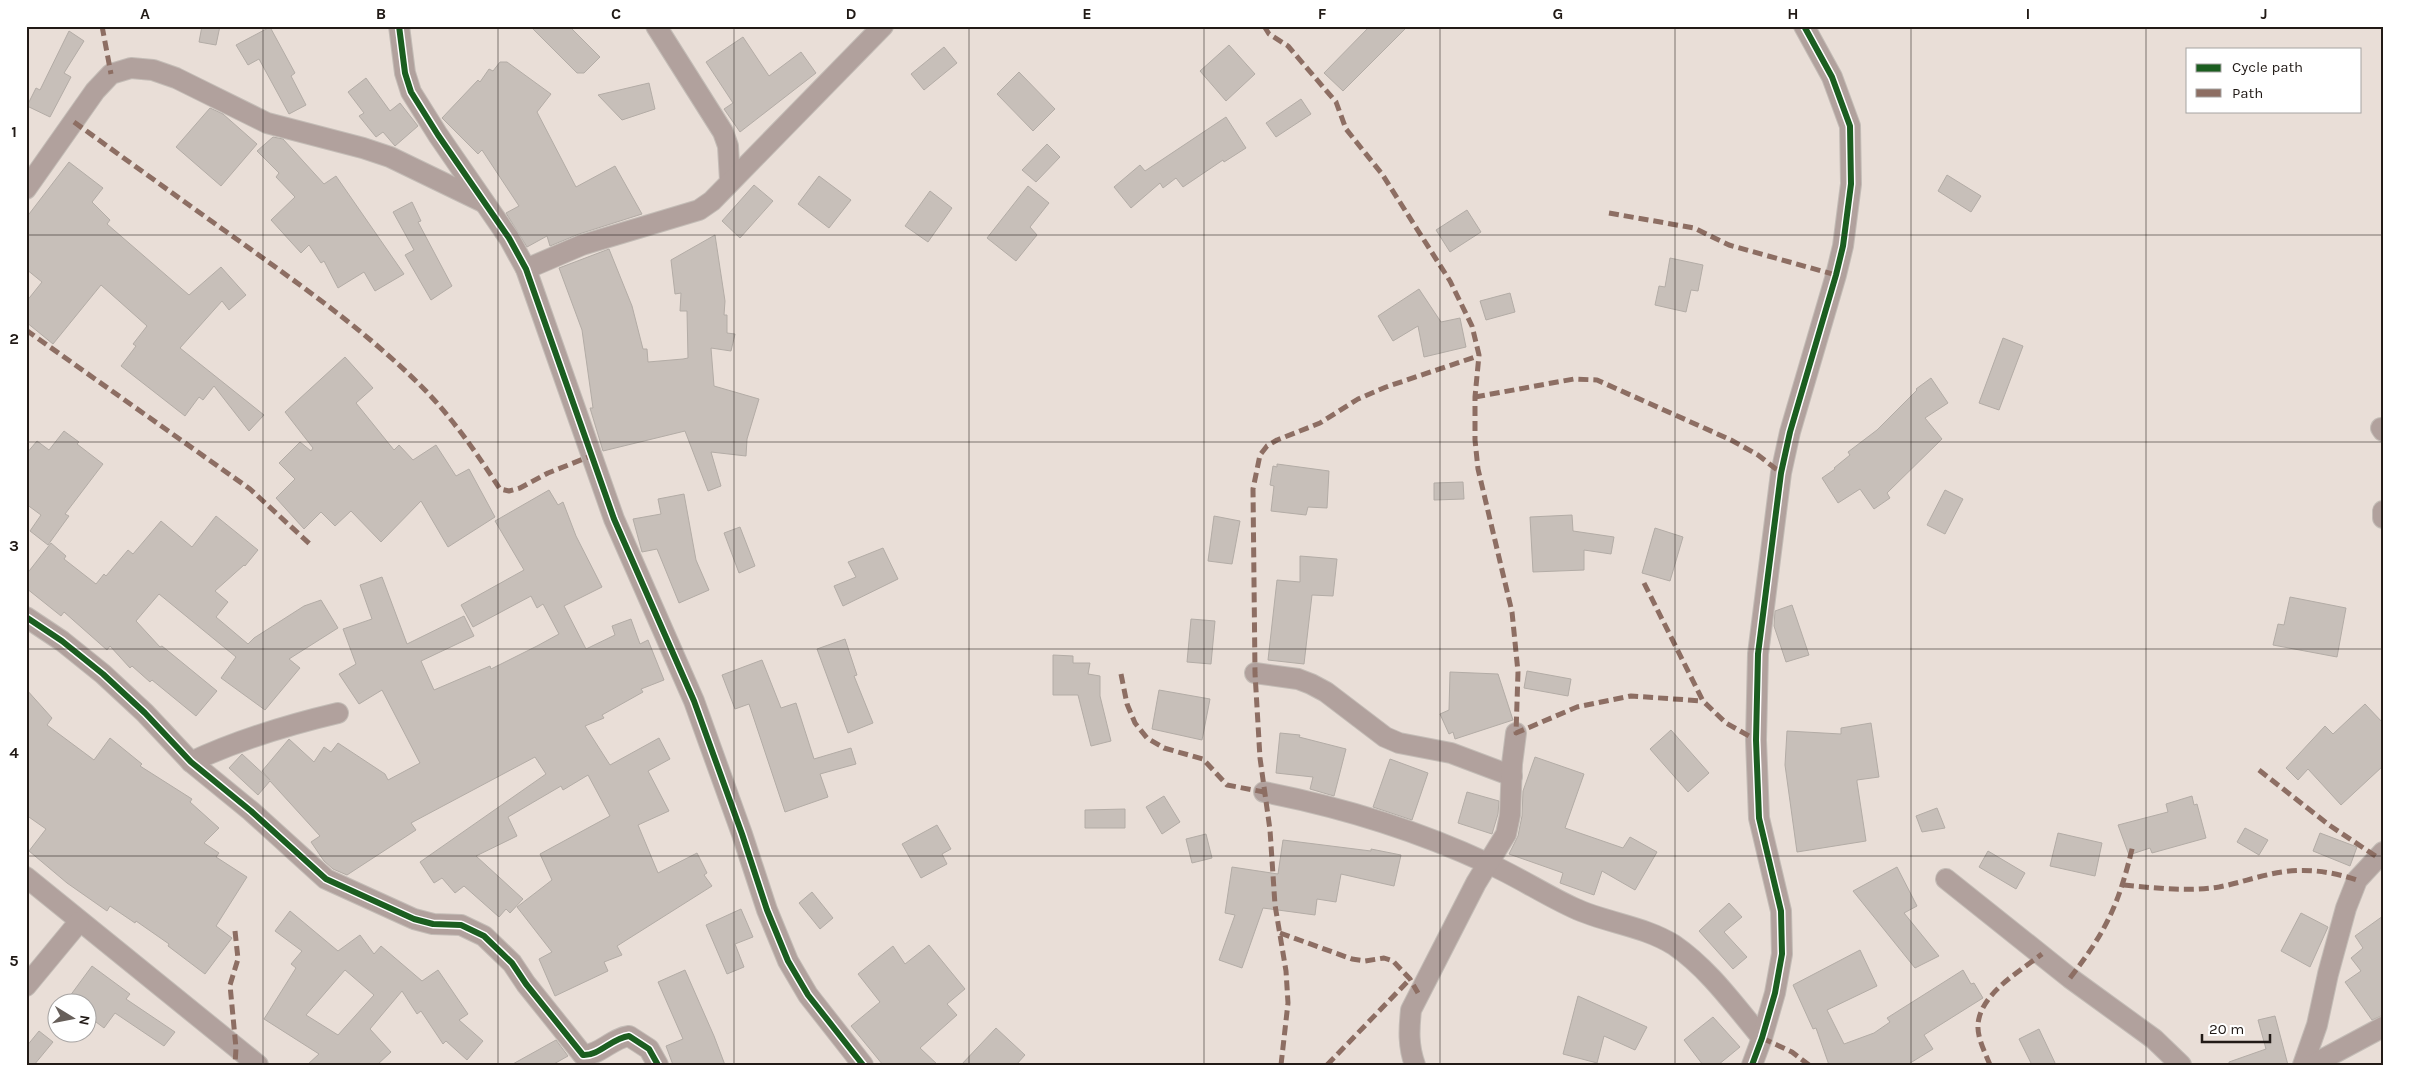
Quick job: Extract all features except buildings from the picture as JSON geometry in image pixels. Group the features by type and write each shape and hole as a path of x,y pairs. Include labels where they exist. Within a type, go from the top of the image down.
{"street":[{"path":"399,26 405,74 411,92 438,135 486,203 526,269 614,519 694,701 767,910 788,961 808,994 863,1065"},
{"path":"656,26 722,132 728,146 730,180"},
{"path":"526,269 582,245 699,210 712,201 730,180 883,26"},
{"path":"1752,1065 1762,1038 1782,954 1781,911 1759,818 1756,740 1758,654 1783,465 1792,423 1836,275 1843,246 1851,184 1850,126 1832,77 1804,26"},
{"path":"26,189 95,91 111,74 131,68 153,70 176,78 267,123 390,157 486,203"},
{"path":"2383,512 2383,518"},
{"path":"26,617 62,641 103,674 145,713 191,762 251,811 326,879 414,919 433,924 461,925 484,936 512,963 526,984 583,1054 594,1053 615,1040 629,1036 649,1049 658,1065"},
{"path":"1256,673 1298,679 1310,684 1326,692 1385,737 1399,743 1451,753 1512,776"},
{"path":"191,762 250,737 338,713"},
{"path":"1415,1065 1410,1052 1408,1031 1411,1010 1488,863 1506,834 1510,816 1516,734"},
{"path":"1264,792 1317,802 1435,841 1488,863 1574,908 1672,944 1695,962 1712,979 1762,1038"},
{"path":"2303,1065 2317,1025 2321,1002 2346,908 2357,880 2383,852"},
{"path":"26,877 79,922 258,1065"},
{"path":"1946,879 2070,978 2154,1039 2181,1065"},
{"path":"26,986 79,922"},
{"path":"2312,1065 2383,1027"}],"marked path":[{"path":"102,26 111,74"},
{"path":"1264,26 1269,34 1288,46 1336,102 1346,129 1382,174 1450,281 1472,326 1479,355 1475,397 1475,440 1478,469 1512,612 1518,672 1516,733 1577,707 1631,696 1703,701"},
{"path":"74,122 292,279 377,346 429,394 472,447 500,489 509,491 520,488 548,473 591,456"},
{"path":"1609,213 1694,228 1729,245 1836,275"},
{"path":"26,330 250,489 312,546"},
{"path":"1281,1065 1288,1003 1286,971 1275,905 1270,830 1260,758 1255,673 1253,489 1260,455 1267,446 1277,440 1320,423 1358,399 1386,387 1478,356"},
{"path":"1475,397 1574,379 1597,380 1731,440 1758,455 1781,473"},
{"path":"1644,583 1703,701 1726,723 1756,740"},
{"path":"1121,674 1127,704 1135,723 1147,738 1164,748 1203,759 1227,785 1264,792"},
{"path":"2259,770 2329,825 2377,857"},
{"path":"2070,978 2083,961 2110,916 2117,900 2133,845"},
{"path":"2124,885 2172,889 2219,887 2274,873 2301,870 2330,873 2357,880"},
{"path":"235,931 238,959 230,985 236,1048 235,1065"},
{"path":"1280,933 1352,959 1365,961 1384,958 1393,961 1410,979 1418,993"},
{"path":"1990,1065 1979,1034 1978,1024 1981,1013 1986,1003 2002,984 2042,954"},
{"path":"1327,1065 1410,979"},
{"path":"1762,1038 1792,1052 1809,1065"}],"cycle path":[{"path":"399,26 405,73 411,92 438,135 509,238 526,269 614,519 694,701 767,910 788,961 808,995 863,1065"},
{"path":"1752,1065 1775,993 1782,954 1781,911 1759,818 1756,740 1758,654 1781,473 1790,432 1836,275 1843,246 1851,184 1850,126 1832,77 1804,26"},
{"path":"26,617 62,641 103,674 145,713 191,762 251,811 326,879 414,919 433,924 461,925 484,936 512,963 526,984 583,1055 595,1053 617,1040 629,1036 649,1049 658,1065"}]}
